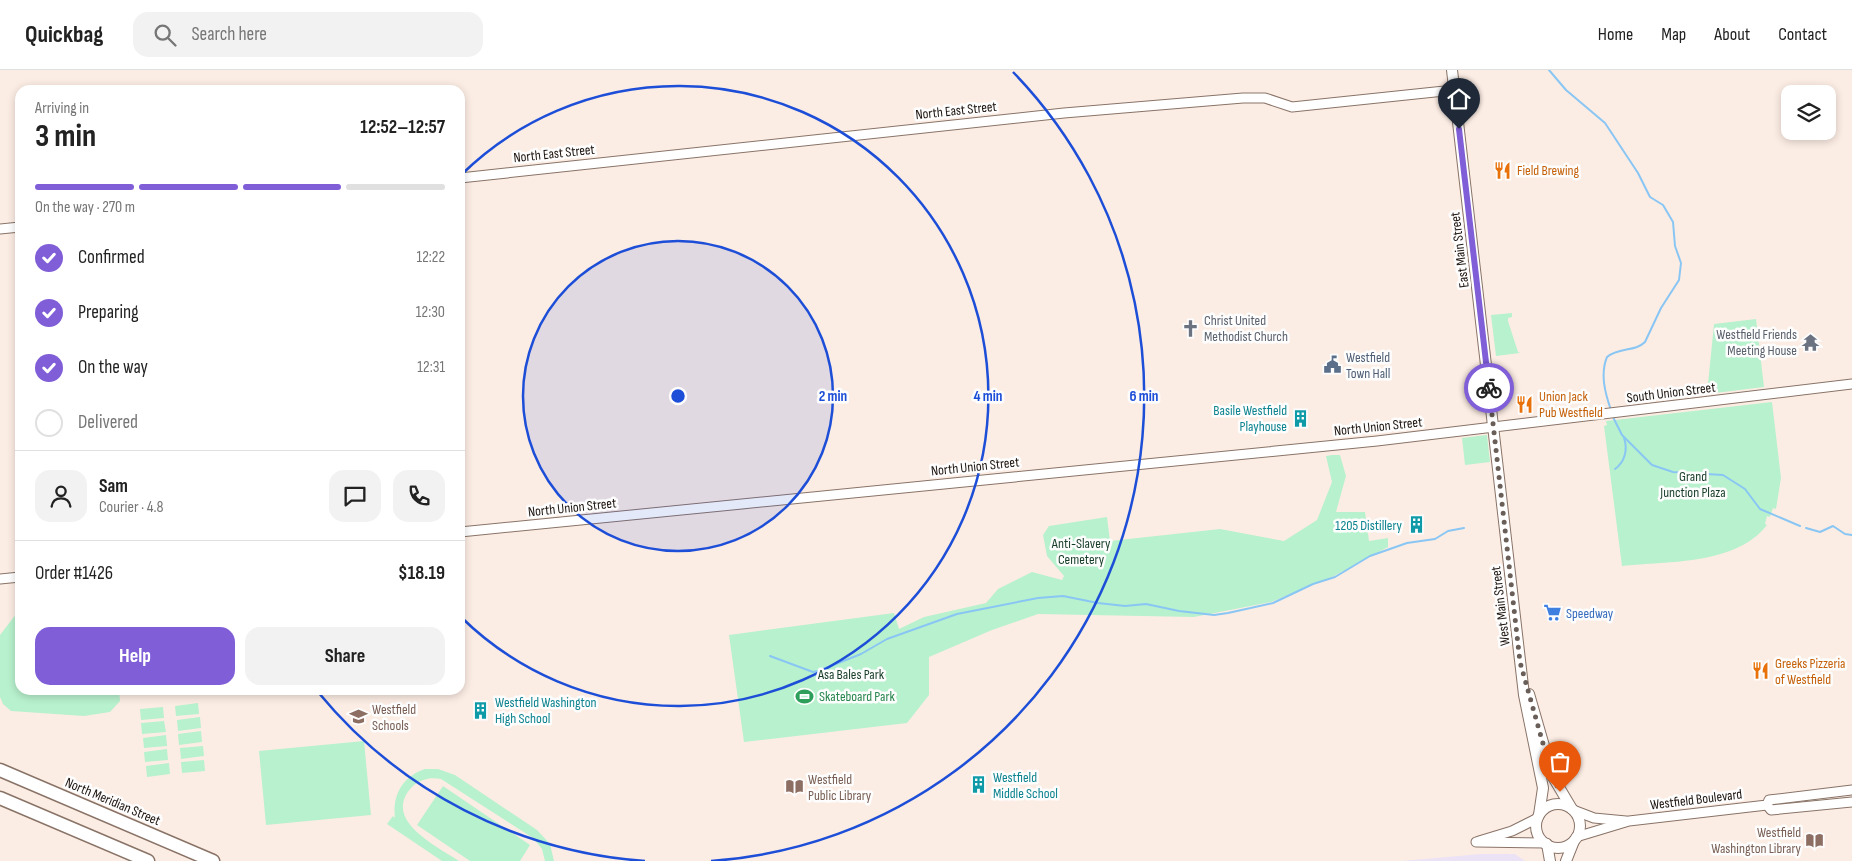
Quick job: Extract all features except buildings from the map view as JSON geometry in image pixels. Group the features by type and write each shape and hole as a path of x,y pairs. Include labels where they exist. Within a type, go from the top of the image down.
{"highway":[{"name":"North Meridian Street","path":"0,770 213,861"},
{"path":"0,798 148,861"}],"main road":[{"name":"East Main Street","path":"1452,70 1493,427"},
{"name":"West Main Street","path":"1493,427 1528,724 1543,788 1538,817"},
{"name":"West Main Street","path":"1520,662 1553,777 1573,810"},
{"path":"1550,861 1546,844 1537,831 1538,817 1546,808 1556,804 1573,810 1580,825 1566,861"},
{"path":"1546,844 1560,847 1575,839"}],"street":[{"name":"North East Street","path":"465,177 1064,113 1252,98 1265,98 1292,107 1454,90"},
{"path":"0,229 15,228"},
{"name":"South Union Street","path":"1493,427 1852,384"},
{"name":"North Union Street","path":"465,531 1493,427"},
{"path":"0,579 15,578"},
{"name":"Westfield Boulevard","path":"1767,805 1769,800 1852,790"},
{"name":"Westfield Boulevard","path":"1767,805 1771,810 1852,802"},
{"name":"Westfield Boulevard","path":"1573,810 1594,818 1629,821 1767,805"},
{"path":"1538,817 1512,831 1476,842 1546,844"},
{"name":"Westfield Boulevard","path":"1575,839 1629,821"}],"shaded area":[{"path":"1481,854 1515,854 1525,861 1402,861"}],"green space":[{"path":"1512,313 1512,317 1508,318 1508,321 1518,352 1520,353 1496,356 1491,315"},
{"path":"1756,319 1764,387 1707,394 1714,324"},
{"name":"Grand Junction Plaza","path":"1772,402 1781,478 1776,509 1773,508 1770,517 1767,516 1765,524 1767,525 1754,538 1738,548 1720,554 1700,559 1622,566 1604,426 1607,425 1606,421"},
{"path":"1487,435 1490,462 1465,465 1462,438"},
{"name":"Asa Bales Park","path":"1340,455 1346,476 1336,512 1365,512 1369,541 1388,538 1388,547 1334,576 1271,602 1194,617 1038,614 992,630 929,657 929,695 907,723 744,742 729,635 894,613 899,629 924,617 986,603 998,589 1032,572 1062,580 1064,576 1047,556 1043,535 1049,526 1107,517 1110,541 1220,529 1284,541 1317,520 1332,482 1326,456"},
{"path":"15,616 15,695 119,695 120,701 110,712 84,716 11,711 3,704 0,697 0,635"},
{"path":"198,703 199,714 176,716 175,706"},
{"path":"163,707 164,718 141,720 140,709"},
{"path":"200,717 201,728 178,731 177,720"},
{"path":"164,721 166,732 142,734 141,723"},
{"path":"201,731 202,742 179,745 178,734"},
{"path":"166,735 167,746 144,748 143,738"},
{"path":"364,741 371,815 266,825 259,751"},
{"path":"203,746 204,756 181,759 180,748"},
{"path":"167,749 168,760 145,762 144,752"},
{"path":"204,760 205,771 182,773 181,762"},
{"path":"169,763 170,774 147,777 146,766"},
{"path":"425,769 438,769 455,775 537,830 550,844 554,861 545,861 542,849 533,838 441,779 426,779 415,784 404,799 403,810 407,821 416,831 426,840 459,861 442,861 387,824 393,816 395,818 397,794 405,782 417,772"},
{"path":"443,786 530,845 520,861 470,861 417,825"}],"waterway":[{"path":"1549,70 1566,90 1605,123 1638,173 1650,197 1663,205 1673,222 1675,246 1681,263 1679,280 1661,308 1645,342 1637,347 1617,352 1607,357 1604,377 1605,390 1611,410"},
{"path":"1613,417 1622,435 1652,465 1673,472 1723,475 1745,489 1760,509 1800,526"},
{"path":"1615,469 1625,455 1626,446 1624,438"},
{"path":"1806,528 1820,532 1833,526 1845,534 1852,535"},
{"path":"770,656 813,672 818,671 861,654 887,639 957,614 1038,598 1063,596 1125,606 1146,604 1179,611 1214,615 1228,613 1273,603 1313,584 1335,577 1370,556 1407,543 1435,539 1448,531 1464,528"}],"way so far":[{"path":"1489,388 1520,662 1551,772 1560,792"}],"place":[{"name":"Field Brewing","path":"1503,170"},
{"name":"Christ United Methodist Church","path":"1190,328"},
{"name":"Westfield Friends Meeting House","path":"1811,342"},
{"name":"Westfield Town Hall","path":"1332,365"},
{"name":"Union Jack Pub Westfield","path":"1525,404"},
{"name":"Basile Westfield Playhouse","path":"1301,418"},
{"name":"1205 Distillery","path":"1416,525"},
{"name":"Speedway","path":"1552,613"},
{"name":"Greeks Pizzeria of Westfield","path":"1761,671"},
{"name":"Skateboard Park","path":"805,696"},
{"name":"Westfield Washington High School","path":"481,710"},
{"name":"Westfield Schools","path":"358,717"},
{"name":"Westfield Middle School","path":"979,785"},
{"name":"Westfield Public Library","path":"794,787"},
{"name":"Westfield Washington Library","path":"1815,840"}],"route":[{"path":"1459,129 1489,388"}],"park label":[{"name":"Anti-Slavery Cemetery","path":"1081,552"}]}
